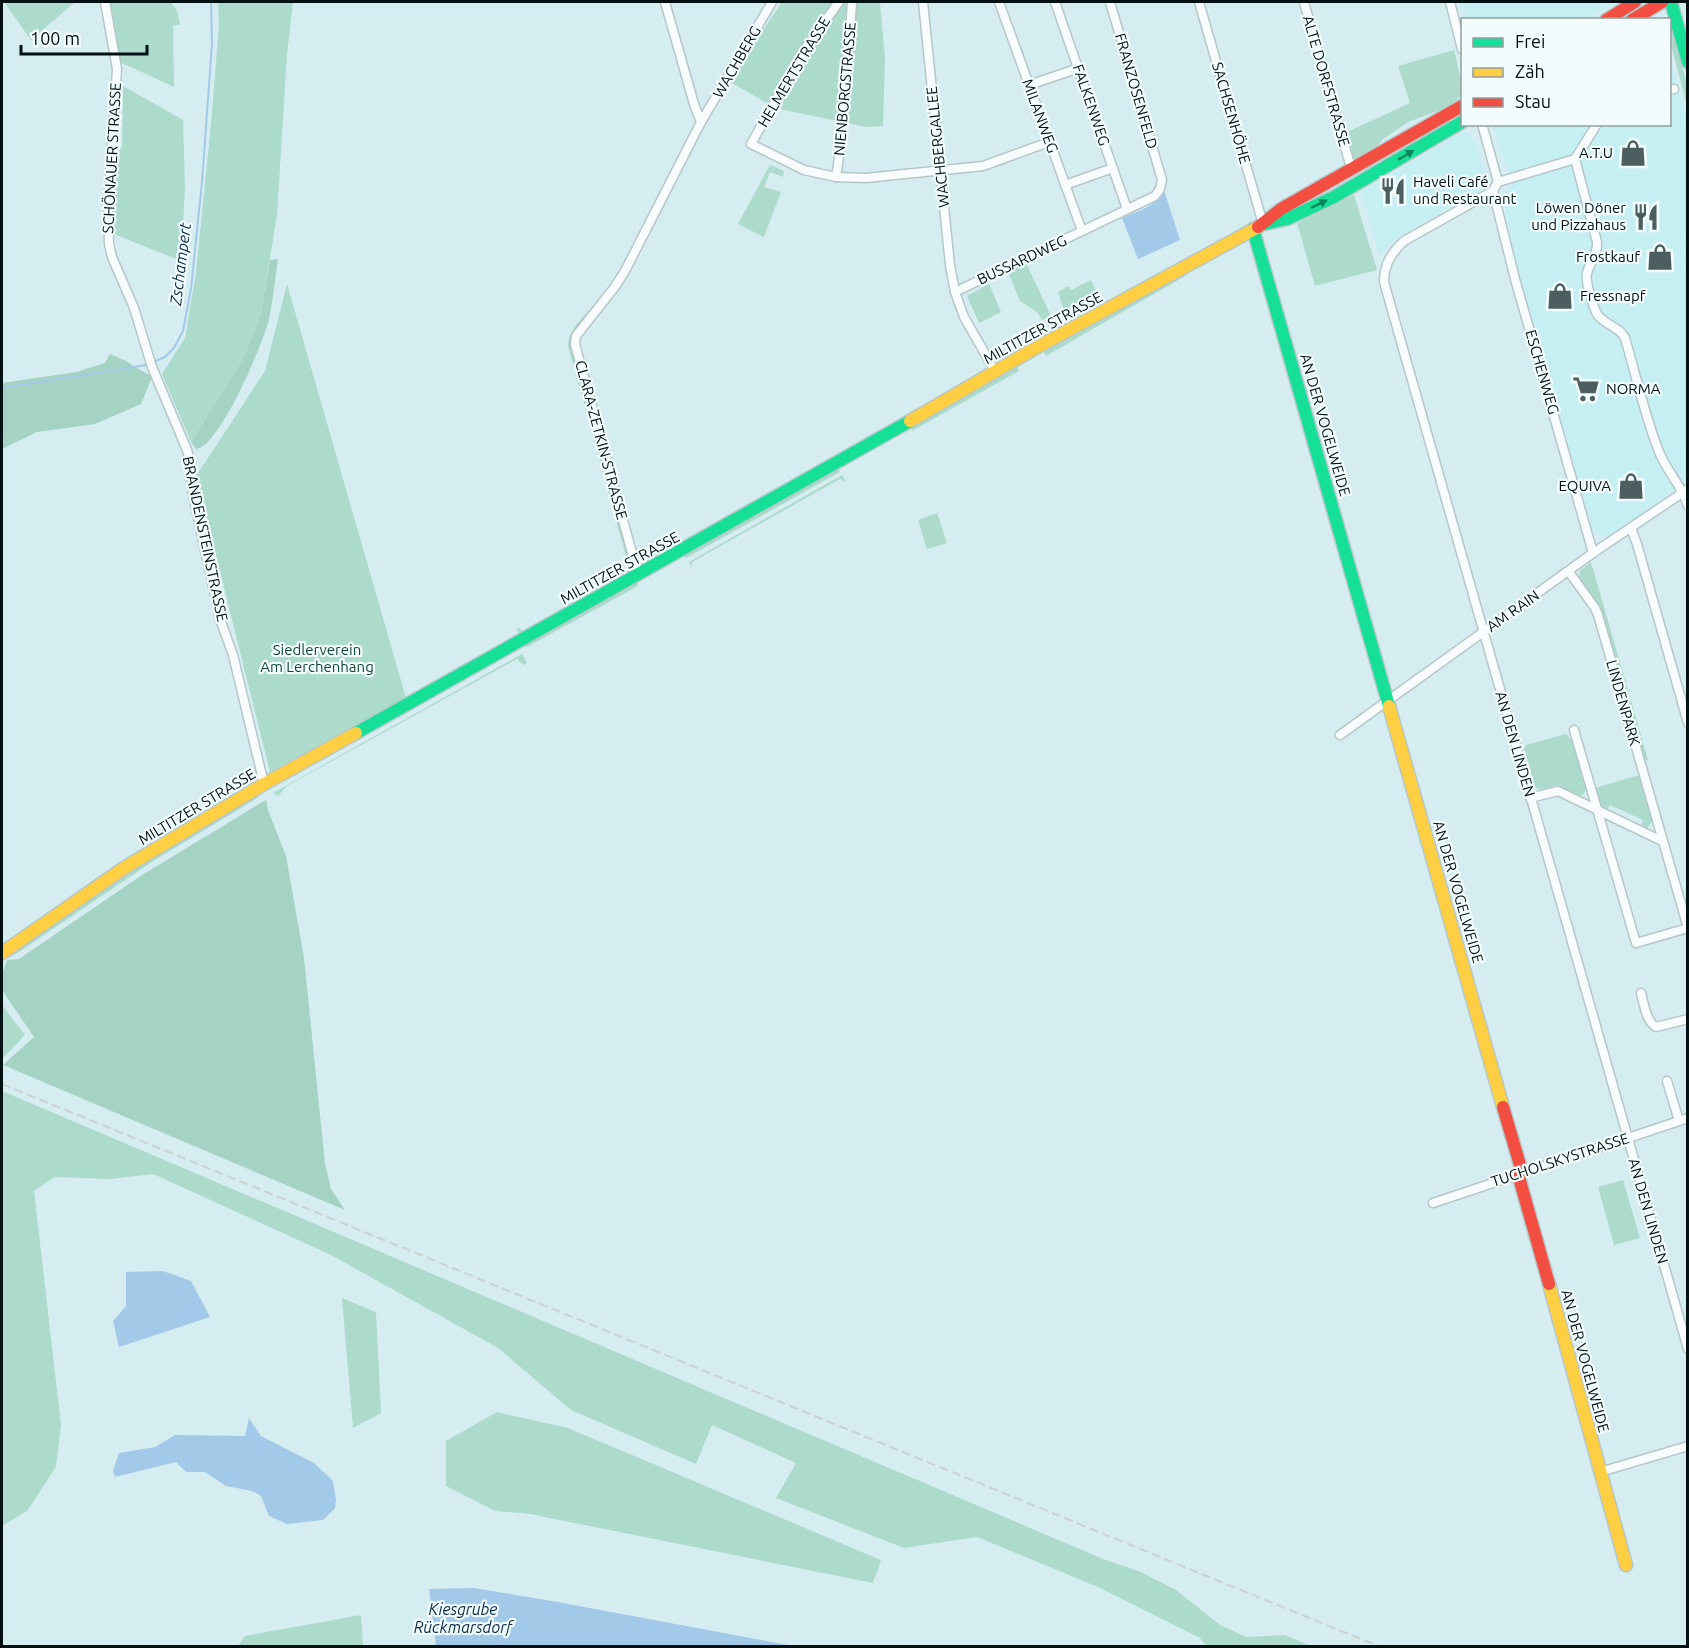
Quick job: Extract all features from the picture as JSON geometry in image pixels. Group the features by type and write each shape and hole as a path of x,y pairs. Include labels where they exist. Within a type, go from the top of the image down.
{"street":[{"name":"SCHÖNAUER STRASSE","path":"105,2 117,69 107,230 112,257 134,308 151,363"},
{"path":"665,2 701,122"},
{"name":"WACHBERG","path":"701,122 772,2"},
{"name":"HELMERTSTRASSE","path":"836,177 804,170 751,144 804,50 838,2"},
{"name":"NIENBORGSTRASSE","path":"836,177 841,145 844,80 851,39 852,2"},
{"name":"WACHBERGALLEE","path":"923,2 955,292"},
{"name":"MILANWEG","path":"999,2 1082,231"},
{"name":"FALKENWEG","path":"1055,2 1128,209"},
{"name":"FRANZOSENFELD","path":"1110,2 1162,180"},
{"name":"SACHSENHÖHE","path":"1199,2 1258,227"},
{"name":"ALTE DORFSTRASSE","path":"1304,2 1348,161"},
{"path":"1450,2 1461,46"},
{"path":"1609,18 1635,2"},
{"path":"1635,18 1662,2"},
{"path":"1671,2 1688,62"},
{"path":"1029,85 1079,68"},
{"name":"MILTITZER STRASSE","path":"2,953 124,868 196,823 904,425 995,371 1258,227 1281,209 1461,107"},
{"name":"CLARA-ZETKIN-STRASSE","path":"638,575 575,339 625,271 701,122"},
{"name":"MILTITZER STRASSE","path":"1258,227 1287,219 1334,197 1461,123"},
{"path":"1483,126 1498,182"},
{"path":"1493,191 1498,182 1575,159 1596,126"},
{"path":"836,177 866,178 984,166 1050,142"},
{"path":"1575,159 1597,242 1596,251 1586,276 1596,311 1601,319 1622,332 1625,338 1658,451 1668,470 1685,491 1688,507"},
{"path":"1065,185 1113,168"},
{"name":"BUSSARDWEG","path":"955,292 1155,196 1162,180"},
{"name":"ESCHENWEG","path":"1493,191 1515,279 1593,553"},
{"name":"AN DEN LINDEN","path":"1493,191 1404,241 1388,262 1384,282 1688,1349"},
{"name":"AN DER VOGELWEIDE","path":"1258,227 1387,700 1514,1143 1520,1165 1520,1181 1626,1565"},
{"path":"955,292 964,317 995,371"},
{"name":"BRANDENSTEINSTRASSE","path":"151,363 191,465 194,494 220,619 233,655 264,784"},
{"name":"AM RAIN","path":"1340,735 1593,553 1685,491"},
{"path":"1631,528 1688,723"},
{"name":"LINDENPARK","path":"1569,572 1598,615 1688,928 1636,943 1574,730"},
{"path":"1530,798 1557,791 1662,841"},
{"path":"1641,993 1653,1026 1688,1019"},
{"path":"1667,1081 1683,1120"},
{"name":"TUCHOLSKYSTRASSE","path":"1433,1203 1683,1120"},
{"path":"1600,1472 1688,1446"}],"shaded area":[{"path":"1461,2 1616,2 1590,18 1466,18"},
{"path":"1671,59 1688,121 1687,482 1610,535 1602,536 1591,528 1516,263 1503,202 1506,191 1511,185 1493,126 1671,126"},
{"path":"1464,132 1472,135 1485,173 1484,188 1398,237 1379,255 1361,191"}],"green space":[{"path":"4,2 75,2 31,40"},
{"path":"110,2 171,2 177,11 180,24 173,26 174,87 120,62"},
{"path":"218,2 293,2 287,54 277,215 260,317 243,359 191,442 162,374 185,338 196,272 219,26"},
{"path":"782,2 880,2 885,58 883,126 866,127 775,108 729,81"},
{"path":"1671,28 1687,84 1687,105 1671,46"},
{"path":"1454,50 1461,81 1461,95 1445,108 1408,122 1382,140 1374,150 1353,161 1345,133 1410,103 1398,66"},
{"path":"123,86 183,120 185,188 181,261 114,234 116,153 122,147"},
{"path":"770,165 784,171 783,177 770,172 764,187 781,192 764,237 738,224"},
{"path":"1354,195 1377,270 1315,286 1297,223"},
{"path":"654,204 655,207 633,252 613,287 575,331 572,344 632,569 620,581 520,635 516,628 522,631 619,578 627,569 627,560 568,346 575,326 601,298 617,276"},
{"path":"278,259 269,319 250,370 216,432 206,444 196,449 191,442 243,359 260,317 270,260"},
{"path":"1026,263 1051,316 1042,320 1037,312 1020,301 1008,272"},
{"path":"1187,270 1187,275 1046,356 1044,352"},
{"path":"1091,280 1097,293 1064,310 1058,292 1068,286 1071,290"},
{"name":"Siedlerverein Am Lerchenhang","path":"287,284 406,698 270,772 196,476 265,371"},
{"path":"989,284 1001,312 979,323 967,296"},
{"path":"110,354 152,377 141,404 95,424 37,432 2,449 2,383 76,372 105,363"},
{"path":"1017,367 1019,371 912,431 911,426"},
{"path":"838,468 840,472 686,558 684,554"},
{"path":"842,475 846,482 840,479 692,562 692,569 689,562"},
{"path":"937,513 947,543 927,549 918,520"},
{"path":"1591,562 1648,760 1643,761 1599,611 1579,579 1580,571"},
{"path":"637,580 638,586 527,647 524,643"},
{"path":"522,654 527,663 523,665 517,659 287,786 278,796 273,793"},
{"path":"1566,734 1575,744 1587,786 1584,794 1579,796 1557,785 1541,790 1535,787 1524,748 1526,745"},
{"path":"1639,775 1652,821 1647,829 1641,826 1643,820 1610,805 1607,810 1604,808 1595,788"},
{"path":"255,795 259,797 152,862 16,954 6,957 128,871"},
{"path":"266,800 286,856 304,958 325,1164 331,1189 345,1210 3,1065 34,1037 2,990 2,975 7,960 19,959 142,875"},
{"path":"2,1005 25,1035 2,1059"},
{"path":"2,1091 1103,1559 1141,1572 1176,1590 1220,1625 1246,1637 1285,1635 1311,1646 1206,1646 1200,1638 1098,1587 977,1537 904,1548 776,1498 796,1463 712,1425 696,1464 571,1410 498,1348 331,1255 153,1174 110,1179 54,1177 34,1191 61,1425 56,1467 27,1511 2,1526"},
{"path":"1623,1180 1640,1238 1614,1245 1598,1187"},
{"path":"342,1298 376,1312 381,1413 353,1428"},
{"path":"497,1412 568,1428 881,1560 873,1583 530,1514 495,1511 446,1486 446,1441"},
{"path":"361,1615 363,1646 238,1646 245,1636"}],"water":[{"path":"1164,190 1180,240 1138,259 1122,218 1152,204"},
{"path":"163,1271 191,1281 210,1317 119,1347 113,1321 126,1306 126,1272"},
{"path":"249,1418 261,1436 314,1463 333,1481 335,1508 323,1520 287,1524 269,1516 261,1496 252,1491 226,1486 205,1472 186,1472 176,1462 115,1477 113,1470 119,1453 155,1447 175,1435 245,1436"},
{"name":"Kiesgrube Rückmarsdorf","path":"474,1588 793,1646 436,1646 429,1589"}],"waterway":[{"name":"Zschampert","path":"2,388 146,365 165,357 174,348 183,331 191,289 202,182 212,44 211,2"}],"railway":[{"path":"2,1084 1378,1646"}],"traffic: fast":[{"path":"1671,2 1688,62"},
{"path":"1264,224 1287,219 1334,197 1461,123"},
{"path":"1253,229 1389,706"},
{"path":"356,733 910,421"}],"traffic: slow":[{"path":"910,421 1032,350 1258,227"},
{"path":"1389,706 1503,1107"},
{"path":"2,953 124,868 264,784 356,733"},
{"path":"1549,1284 1626,1565"}],"traffic: jam":[{"path":"1609,18 1635,2"},
{"path":"1635,18 1662,2"},
{"path":"1258,227 1281,209 1461,107"},
{"path":"1503,1107 1520,1165 1520,1181 1549,1284"}],"place":[{"name":"A.T.U","path":"1633,153"},
{"name":"Haveli Café und Restaurant","path":"1393,191"},
{"name":"Löwen Döner und Pizzahaus","path":"1646,217"},
{"name":"Frostkauf","path":"1660,257"},
{"name":"Fressnapf","path":"1560,296"},
{"name":"NORMA","path":"1586,389"},
{"name":"EQUIVA","path":"1631,486"}]}
